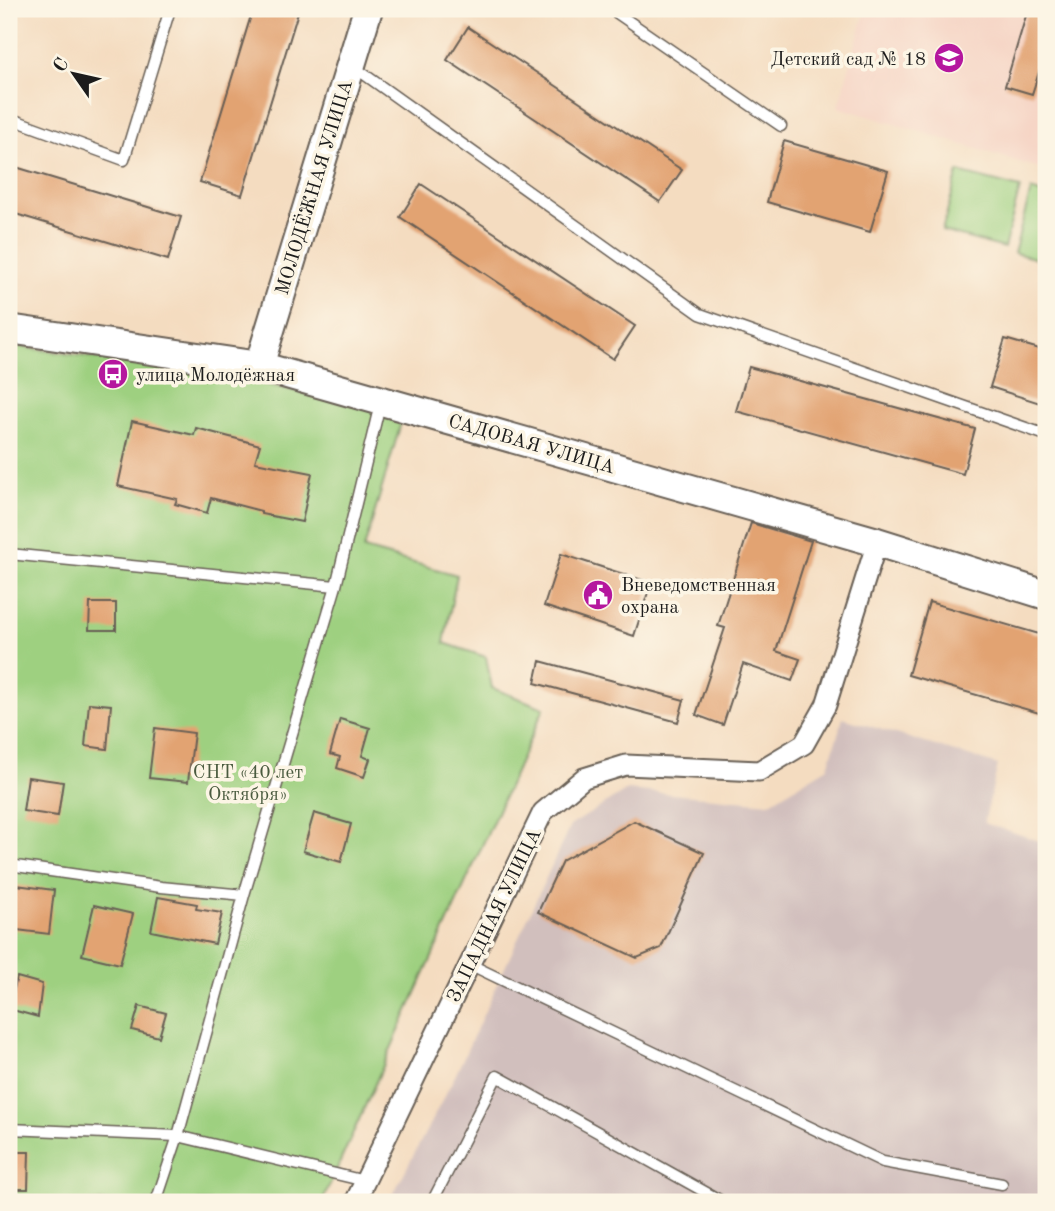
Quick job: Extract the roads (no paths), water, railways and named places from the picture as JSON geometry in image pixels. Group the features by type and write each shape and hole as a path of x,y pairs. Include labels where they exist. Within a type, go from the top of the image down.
{"street":[{"name":"МОЛОДЁЖНАЯ УЛИЦА","path":"258,366 368,9"},
{"name":"САДОВАЯ УЛИЦА","path":"9,329 258,366 877,542 1046,595"},
{"name":"ЗАПАДНАЯ УЛИЦА","path":"355,1202 543,812 584,778 626,765 759,771 804,744 826,705 877,542"}],"lane":[{"path":"9,118 124,160 170,9"},
{"path":"611,9 781,127"},
{"path":"351,64 700,314 1046,435"},
{"path":"156,1202 178,1136 244,895 336,586 382,400"},
{"path":"9,554 336,586"},
{"path":"9,865 162,887 244,895"},
{"path":"469,964 883,1162 1002,1184"},
{"path":"432,1202 497,1076 723,1202"},
{"path":"9,1129 178,1136 365,1181"}],"place":[{"name":"Детский сад № 18","path":"949,58"},
{"name":"улица Молодёжная","path":"113,374"},
{"name":"Вневедомственная охрана","path":"598,595"}],"park label":[{"name":"СНТ «40 лет Октября»","path":"248,782"}]}
